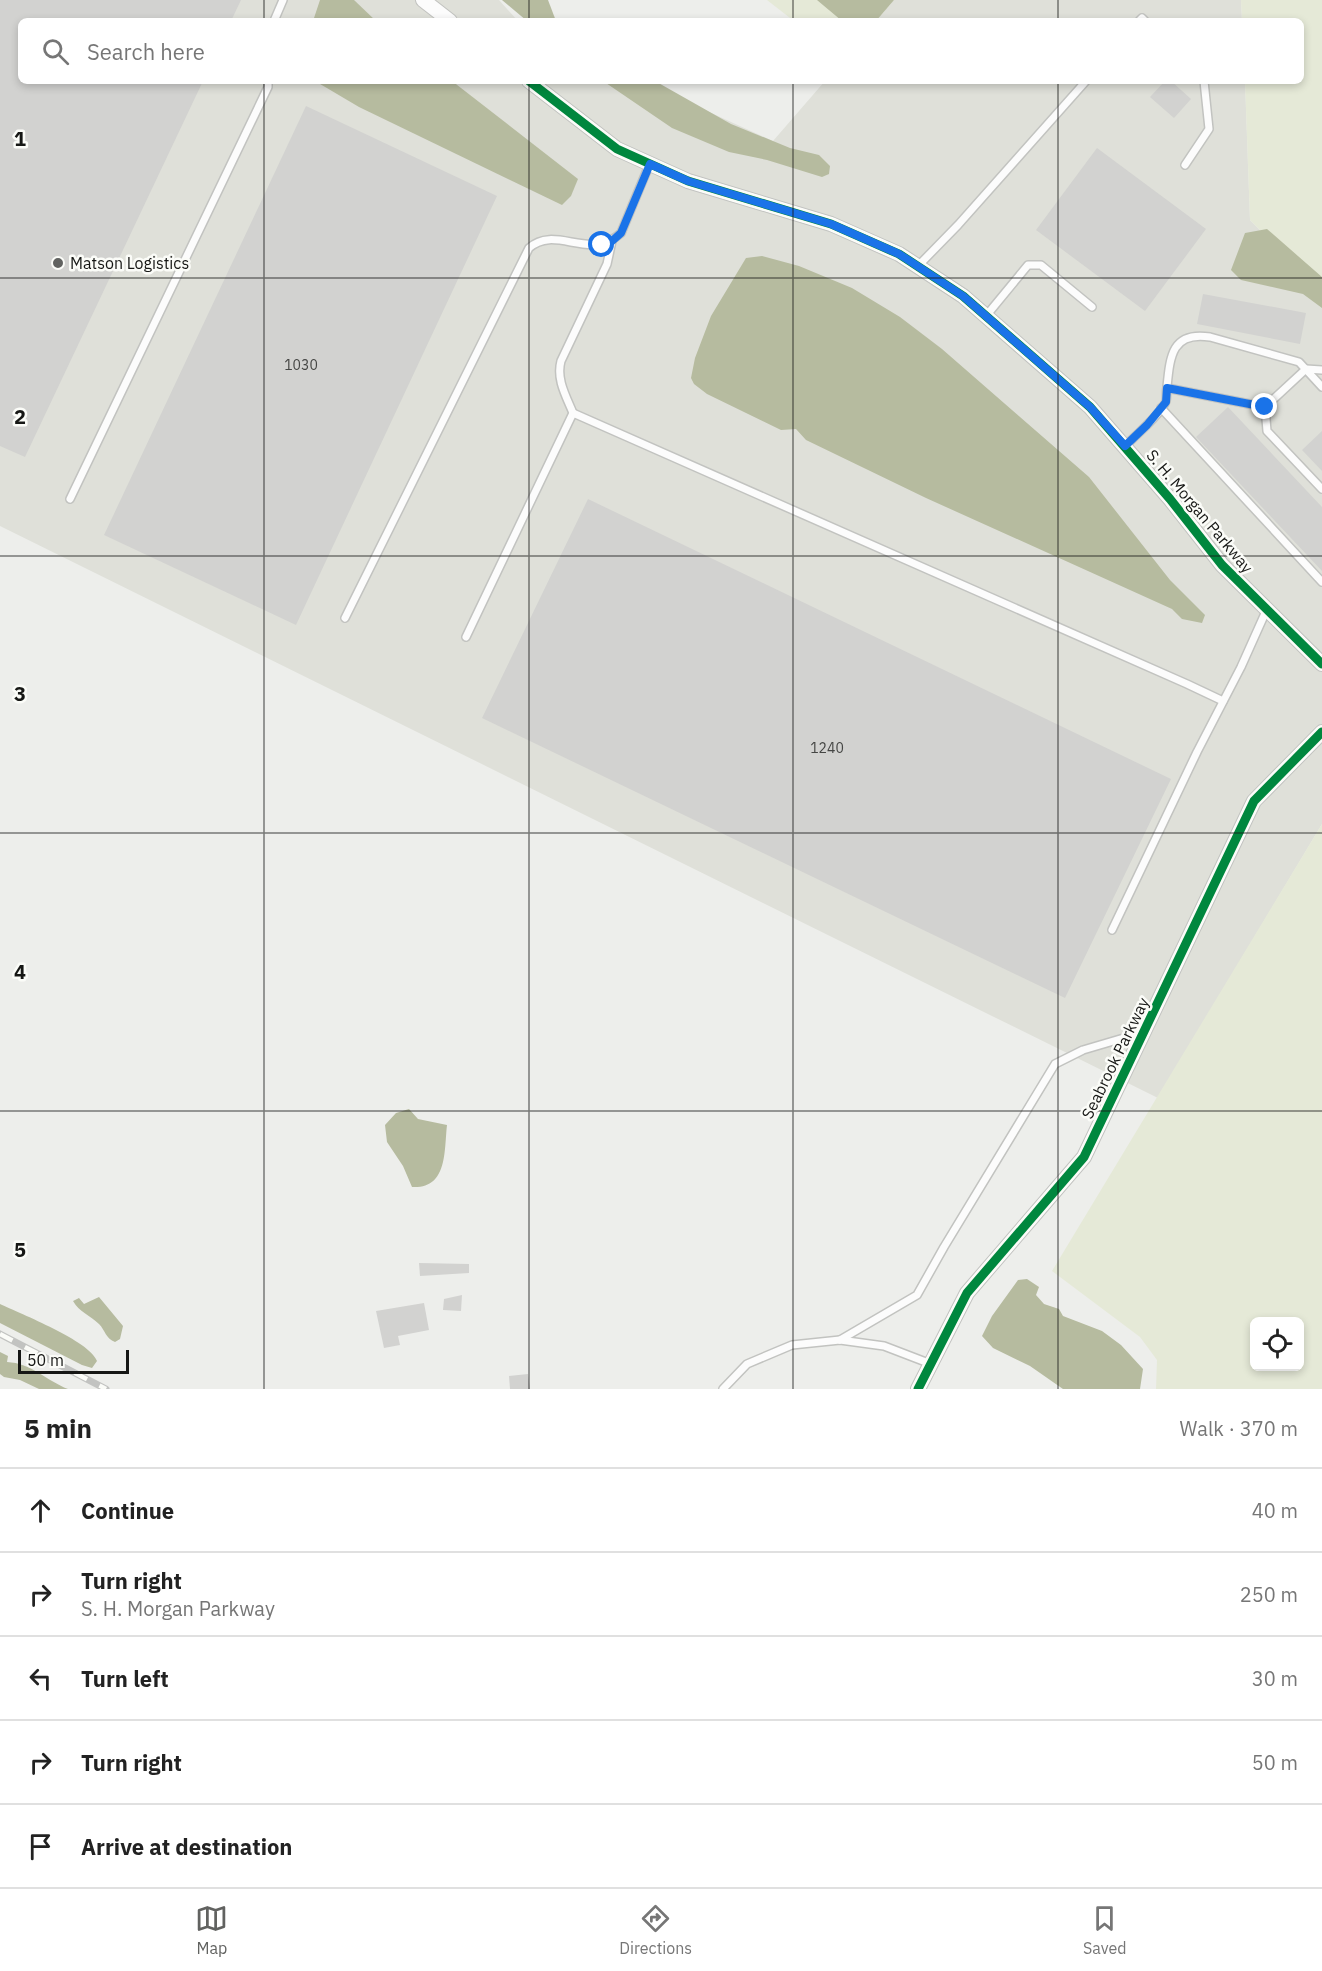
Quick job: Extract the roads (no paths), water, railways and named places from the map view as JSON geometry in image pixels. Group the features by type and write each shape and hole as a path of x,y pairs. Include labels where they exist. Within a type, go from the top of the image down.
{"street":[{"path":"423,0 446,18"},
{"name":"S. H. Morgan Parkway","path":"533,84 617,148 688,181 831,224 899,254 963,296 1090,407 1170,499 1222,565 1322,664"},
{"name":"Seabrook Parkway","path":"919,1389 968,1293 1084,1157 1254,801 1322,732"}],"lane":[{"path":"275,18 283,0"},
{"path":"69,499 268,84"},
{"path":"918,266 958,225 1083,84"},
{"path":"1185,165 1209,129 1204,84"},
{"path":"345,618 529,248 535,242 546,239 602,245 612,241 621,233 650,164"},
{"path":"612,241 607,264 558,369 558,376 573,413 1223,701"},
{"path":"986,316 1028,265 1034,264 1041,264 1092,307"},
{"path":"1125,446 1166,402 1171,356 1181,340 1195,334 1299,362 1322,387"},
{"path":"1265,407 1306,369 1322,370"},
{"path":"1167,388 1265,407"},
{"path":"1265,407 1268,431 1322,489"},
{"path":"1161,408 1322,582"},
{"path":"466,637 573,413"},
{"path":"1112,930 1267,609"},
{"path":"840,1340 917,1295 1055,1064 1083,1050 1144,1032"},
{"path":"723,1389 747,1364 792,1346 840,1340 885,1346 931,1364"}],"railway":[{"path":"0,1334 106,1389"}],"place":[{"name":"Matson Logistics","path":"58,263"}]}
